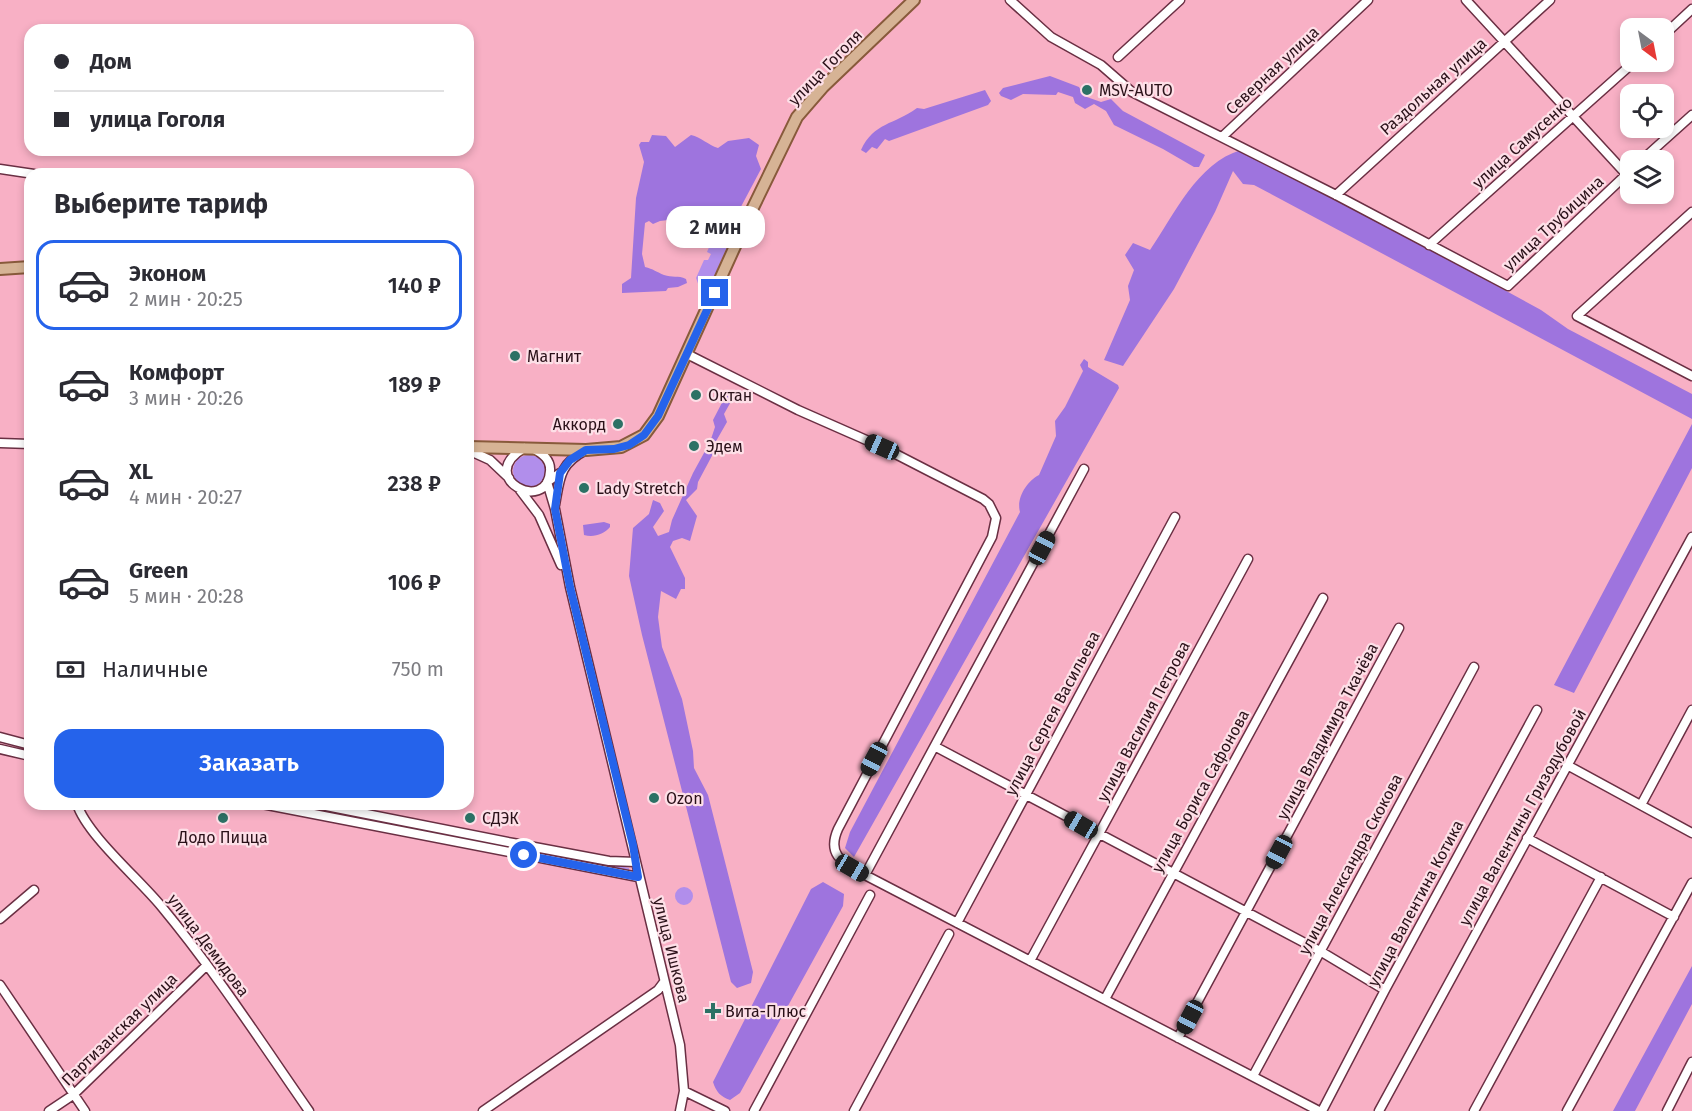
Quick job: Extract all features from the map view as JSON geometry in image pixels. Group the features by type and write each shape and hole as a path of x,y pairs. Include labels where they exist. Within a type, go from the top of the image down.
{"main road":[{"name":"улица Гоголя","path":"474,449 586,450 621,447 644,435 658,416 765,181 797,117 823,87 914,0"},
{"path":"0,269 24,267"}],"street":[{"path":"1118,57 1180,0"},
{"name":"Северная улица","path":"1222,137 1368,0"},
{"path":"1466,0 1620,164"},
{"name":"Раздольная улица","path":"1336,195 1550,0"},
{"path":"1016,2 1051,37 1101,65 1132,92 1336,195 1429,245"},
{"path":"1674,26 1692,9"},
{"name":"улица Самусенко","path":"1429,245 1623,72"},
{"path":"1653,150 1692,115"},
{"path":"0,169 24,173"},
{"name":"улица Трубицина","path":"1429,245 1508,286 1620,181"},
{"path":"1692,212 1577,316 1692,376"},
{"path":"687,354 798,410 882,447 983,499 996,518 992,537 833,839 834,850 840,860 1320,1111"},
{"path":"0,443 24,444"},
{"path":"508,478 509,461 514,455 529,448 544,455 548,461 550,471 547,482"},
{"path":"474,452 490,460 520,490 532,492 560,473 570,460 586,450"},
{"path":"865,875 1084,469"},
{"path":"555,509 560,473"},
{"name":"улица Ишкова","path":"547,482 638,877 680,1045 684,1091 680,1111"},
{"name":"улица Ишкова","path":"520,490 539,515 570,587"},
{"name":"улица Сергея Васильева","path":"957,923 1175,517"},
{"name":"улица Валентины Гризодубовой","path":"1379,1111 1692,537"},
{"name":"улица Василия Петрова","path":"1030,961 1248,559"},
{"name":"улица Бориса Сафонова","path":"1105,999 1323,598"},
{"name":"улица Владимира Ткачёва","path":"1178,1038 1399,628"},
{"name":"улица Александра Скокова","path":"1253,1076 1474,667"},
{"name":"улица Валентина Котика","path":"1320,1111 1537,710"},
{"path":"1641,805 1692,710"},
{"path":"0,737 24,743"},
{"path":"936,747 1320,951 1385,990"},
{"path":"0,749 24,755"},
{"path":"1567,765 1692,833"},
{"name":"улица Демидова","path":"80,810 85,823 160,905 207,965 309,1111"},
{"path":"293,810 638,877"},
{"path":"346,810 609,861 636,862"},
{"path":"1527,838 1674,917"},
{"path":"1474,1111 1601,877"},
{"path":"1567,1111 1692,883"},
{"path":"0,919 34,890"},
{"path":"754,1111 870,895"},
{"path":"854,1111 949,934"},
{"name":"Партизанская улица","path":"50,1111 73,1095 207,965"},
{"path":"483,1111 658,990 664,982"},
{"path":"0,985 85,1111"},
{"path":"1667,1111 1692,1062"},
{"path":"684,1091 725,1111"}],"shaded area":[{"path":"1050,76 1079,87 1084,96 1101,102 1111,99 1123,111 1205,155 1199,167 1194,167 1114,125 1106,111 1094,104 1085,109 1075,103 1073,97 1058,92 1056,95 1023,94 1011,100 999,93 1003,88"},
{"path":"985,90 991,101 988,105 889,141 885,139 877,149 872,147 866,153 861,150 878,129 917,108 924,109"},
{"path":"652,135 666,136 675,147 691,135 718,148 728,141 749,138 759,145 756,156 761,169 735,218 717,208 710,215 660,221 653,224 649,221 645,223 642,254 645,267 667,276 686,279 687,283 668,288 666,291 622,293 622,284 631,278 636,198 644,162 639,145 641,142 649,142"},
{"path":"1241,150 1257,155 1541,310 1568,329 1692,394 1692,419 1254,185 1243,184 1233,171 1215,212 1174,289 1123,366 1104,360 1130,300 1128,286 1134,270 1125,255 1133,243 1150,250 1199,178 1225,157"},
{"path":"726,222 736,227 708,290 701,292 696,278 704,260 708,260 711,254 707,252 710,245 713,245"},
{"path":"1084,359 1088,362 1088,367 1118,385 1119,388 854,857 845,848 850,832 1020,512 1020,501 1024,490 1030,481 1039,475 1056,436 1055,421 1065,407 1083,371 1080,365"},
{"path":"726,395 733,398 724,414 727,422 715,443 714,452 698,482 697,489 686,500 697,516 690,541 682,538 673,541 670,547 685,578 685,589 681,589 676,599 661,591 658,617 662,647 682,699 693,751 694,768 708,795 753,972 751,983 737,988 731,982 629,576 633,528 649,514 653,500 660,503 664,511 653,527 658,536 669,532 693,473 710,442 715,427 713,420"},
{"path":"1692,424 1692,468 1574,693 1554,685"},
{"path":"529,455 540,460 545,471 540,482 529,487 518,482 513,471 518,460"},
{"path":"604,522 610,524 605,532 595,536 584,535 583,525"},
{"path":"306,810 324,810 629,868 629,871"},
{"path":"823,882 844,894 843,906 740,1093 730,1100 727,1099 721,1096 713,1082 811,889"},
{"path":"684,887 690,890 693,896 690,902 684,905 678,902 675,896 678,890"},
{"path":"1692,966 1692,1004 1635,1111 1613,1111"}],"place":[{"name":"MSV-AUTO","path":"1087,90"},
{"name":"Магнит","path":"515,356"},
{"name":"Октан","path":"696,395"},
{"name":"Аккорд","path":"618,424"},
{"name":"Эдем","path":"694,446"},
{"name":"Lady Stretch","path":"584,488"},
{"name":"Ozon","path":"654,798"},
{"name":"Додо Пицца","path":"223,818"},
{"name":"СДЭК","path":"470,818"},
{"name":"Вита-Плюс","path":"713,1011"}],"route":[{"path":"524,855 638,877 633,845 570,587 555,509 560,473 575,456 586,450 614,449 629,445 651,428 715,293"}]}
